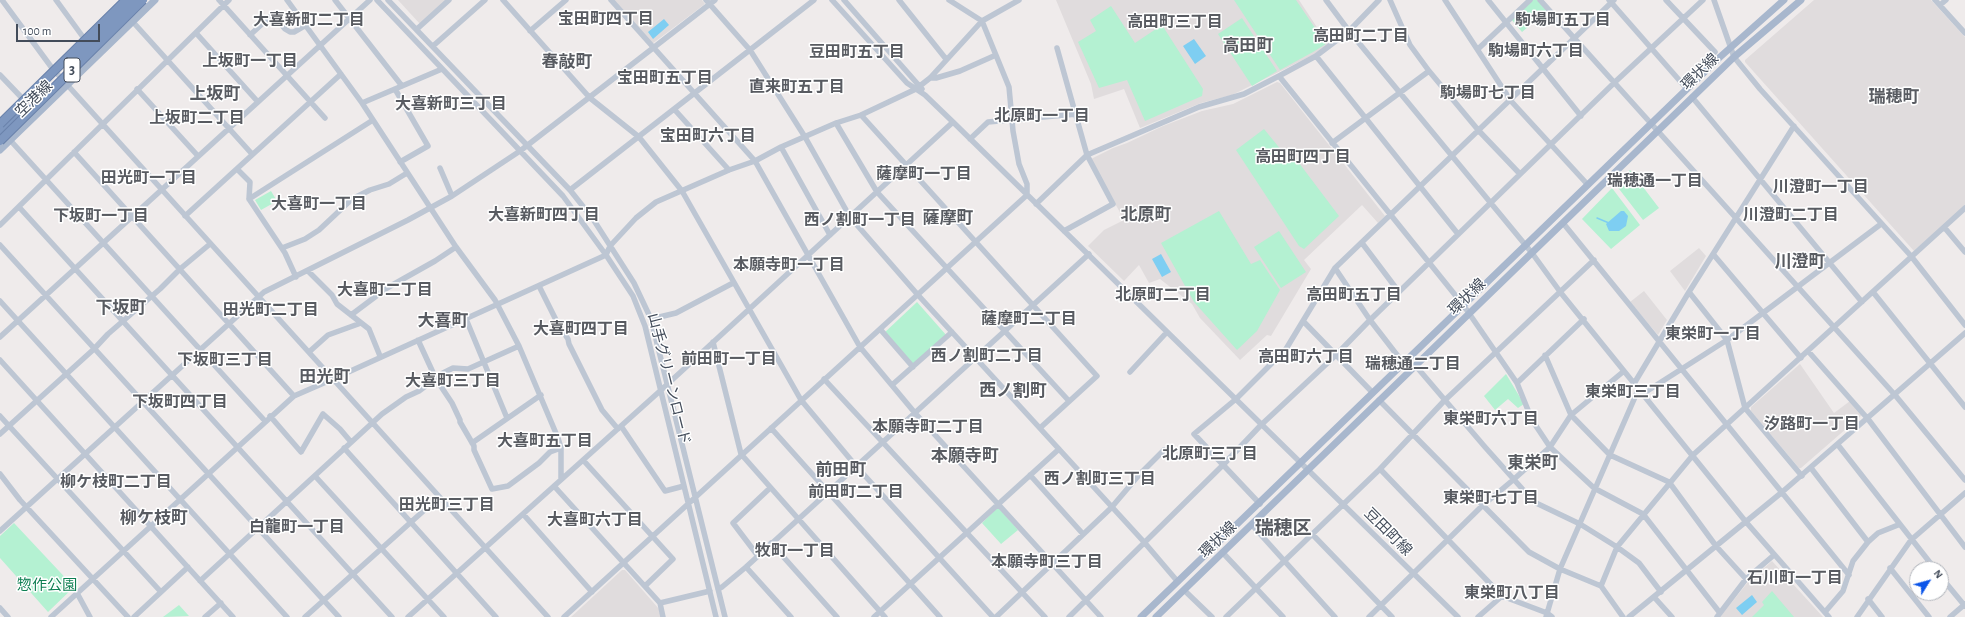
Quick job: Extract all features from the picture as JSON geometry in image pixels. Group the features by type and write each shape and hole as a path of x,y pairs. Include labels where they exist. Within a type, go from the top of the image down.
{"highway":[{"name":"3","path":"0,124 126,0"},
{"path":"0,134 135,0"},
{"name":"3","path":"0,141 144,0"}],"main road":[{"name":"空港線","path":"0,119 122,0"},
{"name":"空港線","path":"0,150 154,0"},
{"name":"環状線","path":"1141,617 1260,504 1731,46 1784,0"},
{"name":"環状線","path":"1156,617 1692,97 1734,57 1801,0"}],"street":[{"path":"2,0 52,68 102,125 548,617"},
{"path":"56,0 83,37"},
{"path":"219,0 325,118"},
{"path":"0,225 229,0"},
{"path":"288,0 362,103 456,247 497,304 519,346 541,395 562,448 561,479"},
{"path":"335,0 402,86"},
{"path":"0,337 370,0"},
{"name":"山手グリーンロード","path":"377,0 563,196 606,255 632,296 645,326 716,617"},
{"name":"山手グリーンロード","path":"388,0 570,190 593,219 634,283 651,320 725,617"},
{"path":"416,29 449,0"},
{"path":"433,46 485,0"},
{"path":"503,0 590,98 639,137 682,190 733,283 801,400 856,466 938,558 994,617 1111,508 1139,475 1164,450"},
{"path":"530,31 566,0"},
{"path":"611,0 754,161 860,347 915,413 999,503 1101,617"},
{"path":"0,531 264,292 308,271 452,196 520,151 590,98 708,2 715,0"},
{"path":"570,190 814,0"},
{"path":"832,0 907,83 918,88"},
{"path":"844,0 918,88"},
{"path":"899,0 946,59"},
{"path":"564,617 689,504 741,454 1027,195 1027,184 1019,164 1009,87 982,21 949,0"},
{"path":"1326,0 1349,31 1526,245 1561,293 1584,319 1624,371 1644,393 1746,522 1827,615 1844,591 1853,561 1868,542 1883,530 1898,525"},
{"path":"1036,204 1087,155 1199,107 1244,94 1279,76 1316,56 1349,31 1379,0"},
{"path":"1390,0 1410,45 1429,71 1479,131 1520,174"},
{"path":"1446,0 1511,101 1588,185"},
{"path":"1488,0 1581,116"},
{"path":"1478,49 1530,0"},
{"path":"1540,0 1835,327 1895,395 1965,480"},
{"path":"1666,0 1682,19 1715,52"},
{"path":"1069,617 1223,465 1261,425 1335,356 1614,82 1703,0"},
{"path":"1714,0 1734,57 1911,256 1965,325"},
{"path":"1935,0 1965,34"},
{"path":"1940,6 1946,0"},
{"path":"51,617 124,552 270,416 294,396 606,255 610,246 636,218 656,202 729,170 754,161 781,147 836,123 861,115 918,88 930,78 982,21 1016,1"},
{"path":"1260,504 1194,434 1236,399 1286,349 1335,268 1389,215 1511,101 1612,1 1687,89"},
{"path":"708,2 750,50 805,137 850,217 918,295 1111,508 1144,542 1178,582"},
{"path":"250,35 274,14 285,29 290,32 294,32 306,25"},
{"path":"133,22 252,154"},
{"path":"196,33 258,102"},
{"path":"1057,48 1077,114 1087,155 1113,204 1064,231"},
{"path":"930,78 936,78 960,71 996,55"},
{"path":"1316,56 1458,234"},
{"path":"362,103 442,68"},
{"path":"1332,143 1429,71"},
{"path":"185,216 341,74"},
{"path":"0,75 22,98"},
{"path":"1279,76 1389,215 1464,306 1468,314 1517,383 1532,420 1550,447 1594,488 1643,514 1718,615 1746,579 1774,555"},
{"name":"豆田町線","path":"918,88 1458,617"},
{"path":"137,89 198,156"},
{"path":"395,89 428,146 400,162"},
{"path":"1692,97 1862,302"},
{"path":"674,109 729,170"},
{"path":"970,139 988,122 1077,114"},
{"path":"861,115 1097,376 1040,428"},
{"path":"249,199 373,120"},
{"path":"408,617 660,391 953,122"},
{"path":"836,123 877,192 1069,402"},
{"path":"1635,382 1659,340 1794,126"},
{"path":"10,140 265,421"},
{"path":"781,147 830,235"},
{"path":"74,152 294,396"},
{"path":"440,168 452,196"},
{"path":"236,169 250,182 249,199 282,248 296,277"},
{"path":"282,248 305,239 319,230 352,199 370,190 389,184 407,173"},
{"path":"19,207 392,617"},
{"path":"1601,586 1617,547 1692,454 1746,408 1965,208"},
{"path":"1563,223 1659,340 1726,426 1849,575"},
{"path":"1644,393 1727,340 1881,224"},
{"path":"1944,227 1965,252"},
{"path":"1362,243 1399,292"},
{"path":"0,434 8,425 38,401 122,321 152,297 180,269 210,244"},
{"path":"0,245 339,617"},
{"path":"351,315 387,288 430,264 456,247"},
{"path":"718,589 746,567 1089,254"},
{"path":"1713,254 1801,358"},
{"path":"1226,617 1380,469 1413,436 1444,401 1561,293 1594,260"},
{"path":"1335,268 1370,320 1404,364"},
{"path":"308,271 332,295 337,304 369,329 380,356"},
{"path":"651,320 676,313 733,283"},
{"path":"539,286 558,324 568,339 569,344 602,410 619,428 665,491 684,486"},
{"path":"1689,292 1727,340 1746,408 1802,476"},
{"path":"1873,292 1929,364 1965,407"},
{"path":"0,301 287,617"},
{"path":"466,319 507,418"},
{"path":"1517,383 1584,319"},
{"path":"1303,321 1335,356 1373,393"},
{"path":"309,352 328,335 361,323"},
{"path":"880,329 913,367"},
{"path":"892,386 952,332"},
{"path":"1130,372 1167,332"},
{"path":"1629,617 1802,476 1965,333"},
{"path":"418,340 436,379 452,403 460,422 472,443 492,489 508,486 534,467 550,452 562,448"},
{"path":"713,342 741,454 885,617"},
{"path":"200,580 372,423 406,397 453,368 468,369 519,346"},
{"path":"1808,352 1868,419 1965,548"},
{"path":"1545,355 1571,415 1610,455 1669,482 1716,546 1746,579"},
{"path":"0,360 233,617"},
{"path":"1415,365 1444,401 1534,502 1580,524 1617,547 1639,563 1661,592"},
{"path":"1369,617 1412,573 1482,506 1550,447 1571,415 1624,371"},
{"path":"824,379 1045,617"},
{"path":"1380,469 1448,538 1502,596 1548,616 1560,569 1594,488 1639,388"},
{"path":"472,443 541,395"},
{"path":"1379,400 1529,552 1560,569 1601,586 1623,617"},
{"path":"270,416 301,452 323,414 340,429 351,442"},
{"path":"0,416 161,592"},
{"path":"771,428 940,617"},
{"path":"1838,445 1898,525 1928,561"},
{"path":"344,448 496,617"},
{"path":"874,617 1059,449"},
{"path":"582,460 673,559 644,586"},
{"path":"1811,468 1868,542"},
{"path":"0,474 27,507 94,578 128,617"},
{"path":"1030,474 1083,534"},
{"path":"315,476 444,617"},
{"path":"554,486 660,602 663,617"},
{"path":"758,556 733,522 770,488"},
{"path":"1857,617 1911,540 1965,493"},
{"path":"305,617 440,497"},
{"path":"523,514 592,592"},
{"path":"1252,525 1335,617"},
{"path":"1312,535 1392,617"},
{"path":"771,543 836,617"},
{"path":"1223,553 1283,617"},
{"path":"134,617 188,567"},
{"path":"746,567 791,617"},
{"path":"1890,568 1929,617"},
{"path":"1949,586 1965,605 1950,617"},
{"path":"660,602 710,590"},
{"path":"1184,590 1212,617"},
{"path":"77,594 90,617"},
{"path":"1478,617 1502,596"},
{"path":"1654,597 1672,617"},
{"path":"1868,600 1882,617"},
{"path":"206,617 221,603"},
{"path":"0,608 8,617"}],"shaded area":[{"path":"398,0 447,0 420,24"},
{"path":"612,0 702,0 705,4 652,44"},
{"path":"1056,0 1299,0 1328,44 1315,54 1232,95 1201,103 1140,128 1124,89 1094,99 1091,84"},
{"path":"1814,0 1931,0 1965,37 1965,206 1914,251 1745,62 1745,60"},
{"path":"1277,82 1280,83 1385,216 1378,223 1362,205 1304,260 1311,269 1271,336 1267,335 1240,360 1200,318 1192,304 1160,279 1149,283 1139,265 1124,281 1088,246 1104,230 1124,220 1091,159 1163,126 1202,111 1233,104"},
{"path":"1699,248 1706,256 1685,291 1670,271"},
{"path":"1644,291 1667,320 1658,335 1630,302"},
{"path":"1800,364 1834,413 1850,401 1862,415 1801,468 1799,468 1751,411 1751,407"},
{"path":"1772,561 1823,617 1720,617 1748,582"},
{"path":"622,570 625,570 659,609 661,617 571,617"}],"green space":[{"path":"1234,0 1296,0 1326,44 1280,70"},
{"path":"1532,0 1537,0 1547,11 1522,32 1511,19"},
{"path":"1111,6 1135,43 1162,25 1203,89 1202,96 1145,121 1127,80 1099,88 1078,42 1096,31 1090,20"},
{"path":"1242,18 1277,71 1252,86 1218,34"},
{"path":"1264,129 1291,162 1296,159 1339,216 1304,249 1299,246 1236,150"},
{"path":"1630,170 1659,208 1643,220 1616,185"},
{"path":"1612,188 1640,225 1611,249 1582,219"},
{"path":"271,191 277,201 261,210 255,200"},
{"path":"1219,211 1251,264 1260,260 1280,290 1257,331 1237,350 1194,302 1161,243"},
{"path":"1279,231 1306,272 1281,288 1254,247"},
{"path":"917,302 947,336 912,365 883,334"},
{"path":"1506,374 1524,404 1518,408 1508,399 1495,410 1484,396"},
{"path":"998,507 1018,530 1001,544 982,523"},
{"name":"惣作公園","path":"14,523 74,587 48,612 0,558 0,536"},
{"path":"1772,591 1794,617 1752,617 1764,605 1762,602"},
{"path":"179,605 189,616 163,617"}],"water":[{"path":"664,19 669,25 653,39 648,32"},
{"path":"1194,39 1206,56 1195,64 1183,46"},
{"path":"1621,211 1624,211 1628,216 1626,226 1619,231 1609,231 1606,224"},
{"path":"1161,254 1171,272 1162,277 1152,259"},
{"path":"1752,595 1757,602 1742,615 1736,608"}],"waterway":[{"path":"1597,218 1609,223"}],"district":[{"name":"宝田町四丁目","path":"606,19"},
{"name":"大喜新町二丁目","path":"309,20"},
{"name":"駒場町五丁目","path":"1563,20"},
{"name":"高田町三丁目","path":"1175,22"},
{"name":"高田町二丁目","path":"1361,36"},
{"name":"高田町","path":"1248,46"},
{"name":"駒場町六丁目","path":"1536,51"},
{"name":"豆田町五丁目","path":"857,52"},
{"name":"上坂町一丁目","path":"250,61"},
{"name":"春敲町","path":"567,62"},
{"name":"宝田町五丁目","path":"665,78"},
{"name":"直来町五丁目","path":"797,87"},
{"name":"駒場町七丁目","path":"1488,93"},
{"name":"上坂町","path":"215,94"},
{"name":"瑞穂町","path":"1894,97"},
{"name":"大喜新町三丁目","path":"451,104"},
{"name":"北原町一丁目","path":"1042,116"},
{"name":"上坂町二丁目","path":"197,118"},
{"name":"宝田町六丁目","path":"708,136"},
{"name":"高田町四丁目","path":"1303,157"},
{"name":"薩摩町一丁目","path":"924,174"},
{"name":"田光町一丁目","path":"149,178"},
{"name":"瑞穂通一丁目","path":"1655,181"},
{"name":"川澄町一丁目","path":"1821,187"},
{"name":"大喜町一丁目","path":"319,204"},
{"name":"大喜新町四丁目","path":"544,215"},
{"name":"北原町","path":"1146,215"},
{"name":"川澄町二丁目","path":"1791,215"},
{"name":"下坂町一丁目","path":"101,216"},
{"name":"薩摩町","path":"948,218"},
{"name":"西ノ割町一丁目","path":"860,220"},
{"name":"川澄町","path":"1800,262"},
{"name":"本願寺町一丁目","path":"789,265"},
{"name":"大喜町二丁目","path":"385,290"},
{"name":"北原町二丁目","path":"1163,295"},
{"name":"高田町五丁目","path":"1354,295"},
{"name":"下坂町","path":"121,308"},
{"name":"田光町二丁目","path":"271,310"},
{"name":"薩摩町二丁目","path":"1029,319"},
{"name":"大喜町","path":"443,321"},
{"name":"大喜町四丁目","path":"581,329"},
{"name":"東栄町一丁目","path":"1713,334"},
{"name":"西ノ割町二丁目","path":"987,356"},
{"name":"高田町六丁目","path":"1306,357"},
{"name":"前田町一丁目","path":"729,359"},
{"name":"下坂町三丁目","path":"225,360"},
{"name":"瑞穂通二丁目","path":"1413,364"},
{"name":"田光町","path":"325,377"},
{"name":"大喜町三丁目","path":"453,381"},
{"name":"西ノ割町","path":"1013,391"},
{"name":"東栄町三丁目","path":"1633,392"},
{"name":"下坂町四丁目","path":"180,402"},
{"name":"東栄町六丁目","path":"1491,419"},
{"name":"汐路町一丁目","path":"1812,424"},
{"name":"本願寺町二丁目","path":"928,427"},
{"name":"大喜町五丁目","path":"545,441"},
{"name":"北原町三丁目","path":"1210,454"},
{"name":"本願寺町","path":"965,456"},
{"name":"東栄町","path":"1533,463"},
{"name":"前田町","path":"841,470"},
{"name":"西ノ割町三丁目","path":"1100,479"},
{"name":"柳ケ枝町二丁目","path":"116,482"},
{"name":"前田町二丁目","path":"856,492"},
{"name":"東栄町七丁目","path":"1491,498"},
{"name":"田光町三丁目","path":"447,505"},
{"name":"柳ケ枝町","path":"154,518"},
{"name":"大喜町六丁目","path":"595,520"},
{"name":"白龍町一丁目","path":"297,527"},
{"name":"瑞穂区","path":"1283,528"},
{"name":"牧町一丁目","path":"795,551"},
{"name":"本願寺町三丁目","path":"1047,562"},
{"name":"石川町一丁目","path":"1795,578"},
{"name":"東栄町八丁目","path":"1512,593"}]}
